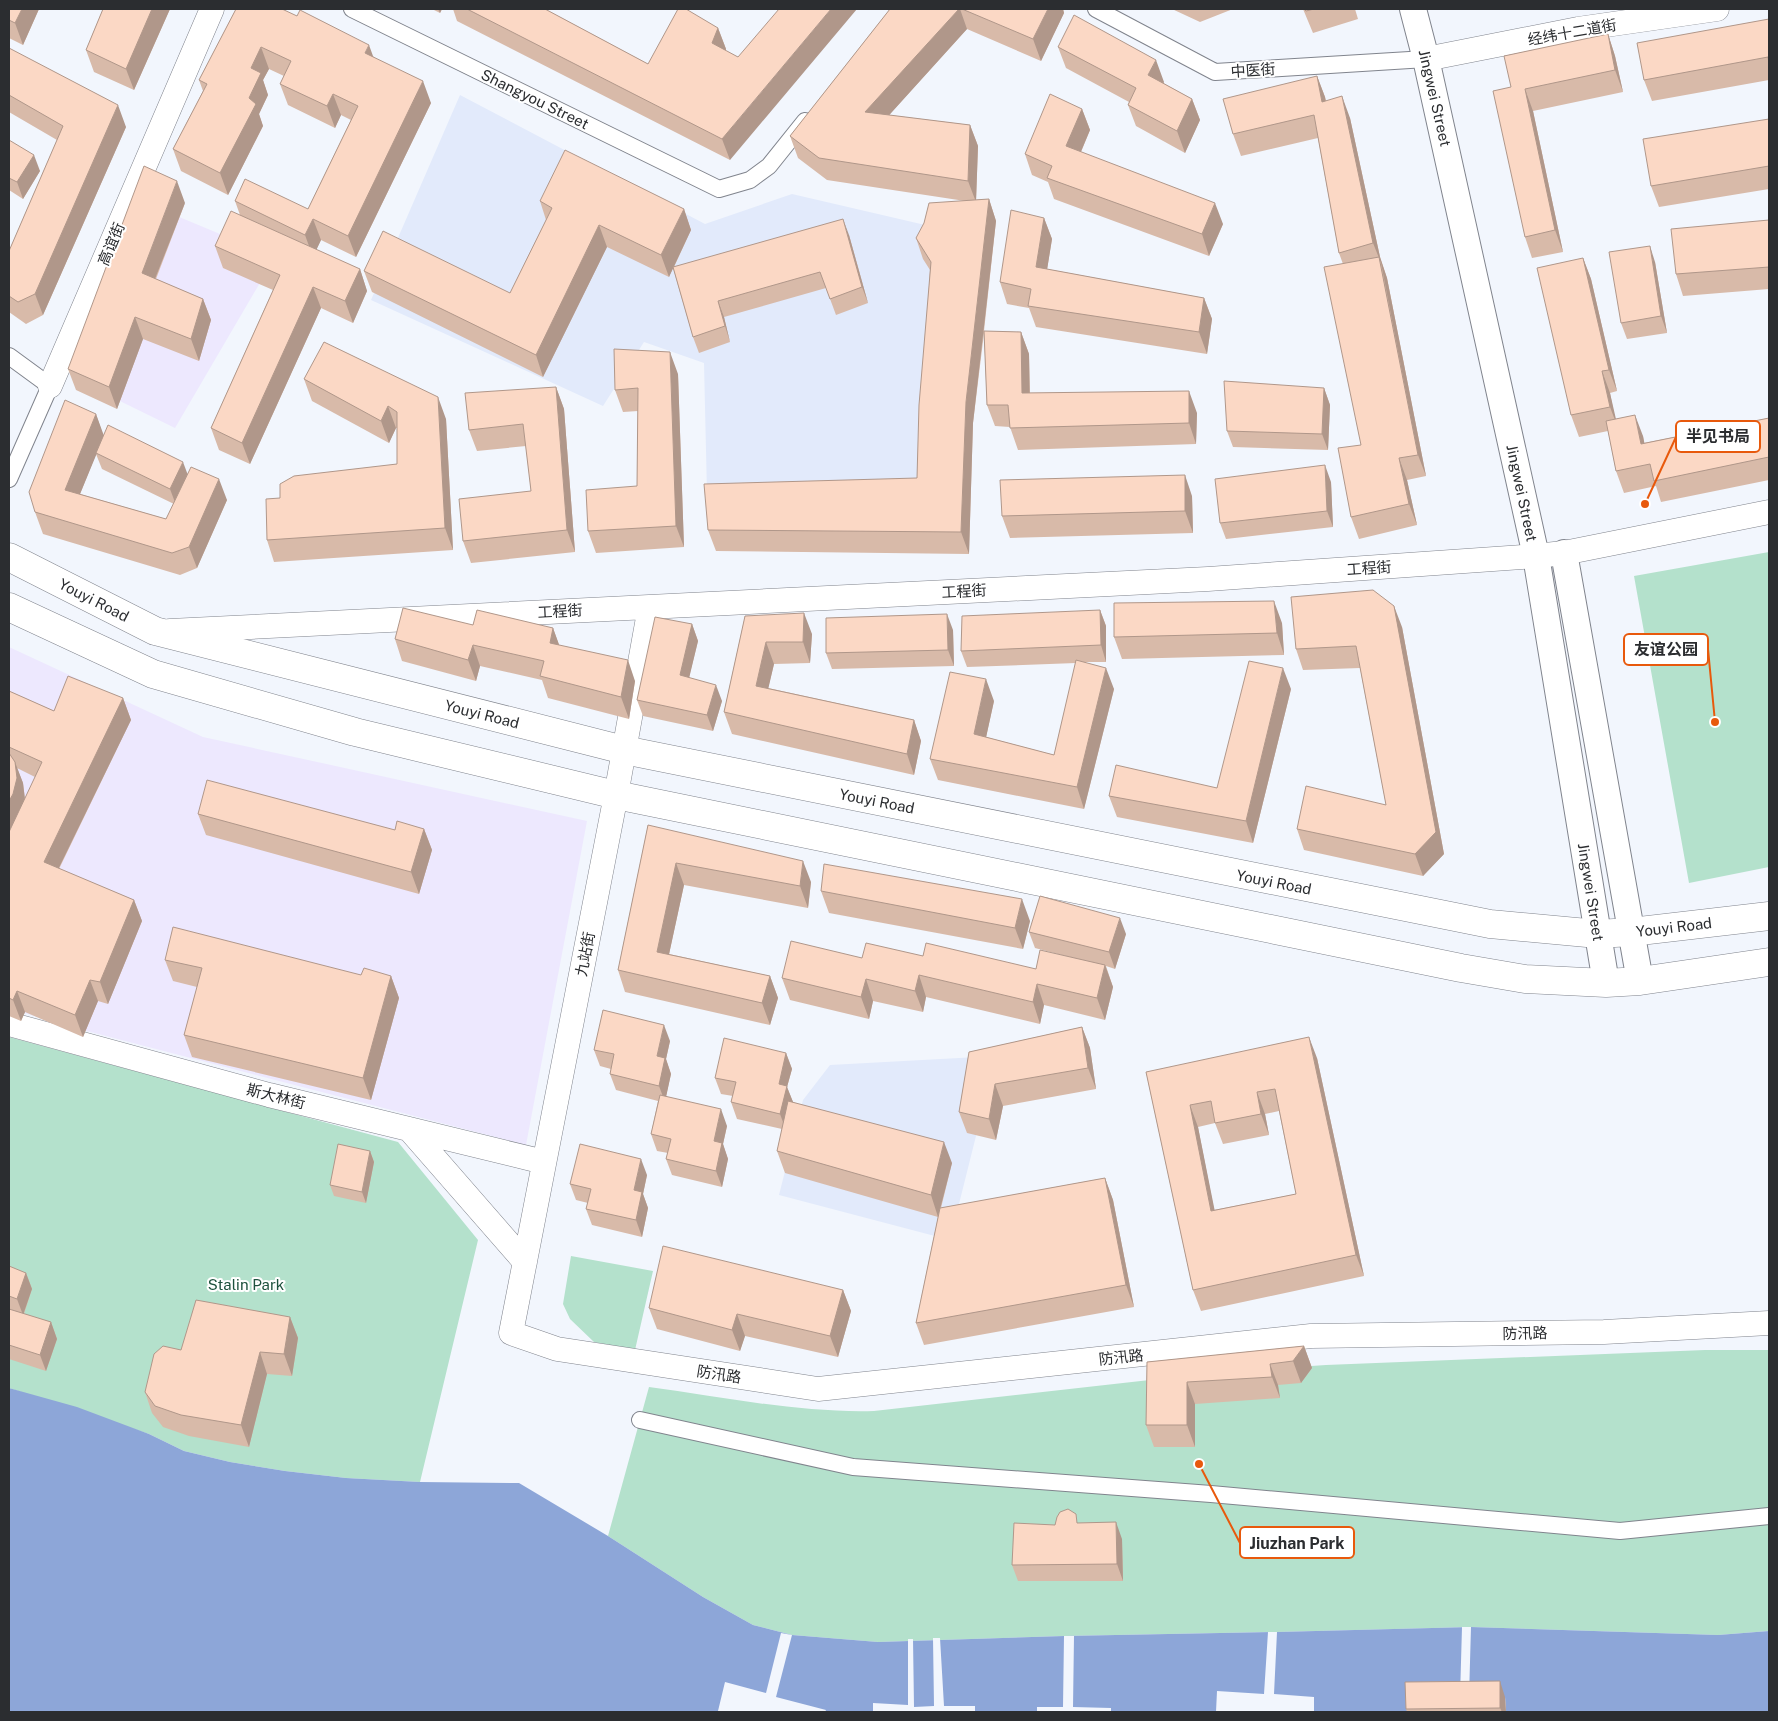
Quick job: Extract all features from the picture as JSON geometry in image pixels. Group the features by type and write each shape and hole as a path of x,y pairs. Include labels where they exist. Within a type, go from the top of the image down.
{"highway":[{"name":"Youyi Road","path":"9,557 155,631 624,750 1490,924 1598,934 1769,916"},
{"path":"9,607 153,674 355,732 616,795 1461,968 1525,979 1606,983 1640,981 1769,962"}],"main road":[{"name":"Jingwei Street","path":"1413,9 1426,59 1536,556 1606,983"},
{"path":"1564,553 1640,981"}],"street":[{"name":"高谊街","path":"9,479 212,9"},
{"name":"Shangyou Street","path":"352,9 719,190 750,180 769,166 816,106"},
{"name":"中医街","path":"1096,9 1215,72 1426,59"},
{"name":"经纬十二道街","path":"1426,59 1578,29 1717,9"},
{"path":"9,356 50,386"},
{"name":"工程街","path":"155,631 1208,579 1536,556 1564,553 1769,512"},
{"name":"九站街","path":"518,1302 616,795 650,607"},
{"name":"斯大林街","path":"9,1024 269,1095 544,1162"},
{"path":"409,1129 525,1262"},
{"name":"防汛路","path":"518,1302 511,1333 557,1348 818,1389 1311,1336 1604,1332 1769,1323"},
{"path":"640,1420 853,1468 1211,1494 1620,1531 1769,1516"}],"shaded area":[{"path":"460,95 705,224 792,194 951,231 937,494 707,494 704,363 644,342 603,406 371,300"},
{"path":"148,204 275,257 175,428 81,382"},
{"path":"9,647 203,737 587,821 526,1145 56,1023 9,1008"},
{"path":"996,1056 950,1240 779,1195 803,1100 830,1065"}],"green space":[{"path":"1769,552 1769,867 1689,883 1634,576"},
{"name":"Stalin Park","path":"9,1037 398,1142 478,1240 420,1482 346,1478 230,1462 184,1451 149,1434 9,1388"},
{"path":"571,1256 653,1271 635,1350 594,1342 570,1319 563,1304"},
{"path":"1705,1350 1769,1350 1769,1631 1718,1635 1471,1627 878,1642 792,1635 753,1625 703,1597 608,1536 649,1387 789,1407 818,1410 874,1411 1221,1372 1326,1365"}],"water":[{"path":"9,1388 77,1407 149,1434 184,1451 230,1462 346,1478 420,1482 519,1483 608,1536 703,1597 753,1625 792,1635 878,1642 1471,1627 1718,1635 1769,1631 1769,1712 9,1712"}],"pier":[{"path":"1462,1627 1471,1627 1469,1697 1505,1697 1506,1712 1411,1712 1460,1697"},
{"path":"1268,1632 1277,1632 1274,1694 1314,1697 1314,1712 1216,1712 1217,1691 1264,1694"},
{"path":"781,1633 792,1635 776,1697 826,1710 825,1712 718,1711 725,1682 766,1693"},
{"path":"1064,1636 1074,1636 1073,1707 1111,1708 1111,1712 1037,1712 1037,1707 1063,1707"},
{"path":"933,1638 940,1638 944,1706 975,1706 975,1712 873,1712 873,1703 908,1705 908,1639 913,1639 914,1707 934,1706"}],"building":[{"path":"9,9 22,9 15,23 9,20"},
{"path":"103,9 152,9 126,69 86,50"},
{"path":"236,9 282,9 297,16 300,10 369,45 365,53 423,81 348,236 313,219 305,235 235,201 245,179 308,209 358,106 333,94 327,106 280,84 291,61 261,47 251,68 261,73 249,98 256,104 220,173 173,149 207,84 199,80"},
{"path":"467,9 545,9 648,64 678,9 686,9 718,28 712,43 738,57 779,9 831,9 722,139"},
{"path":"890,9 959,9 865,112 970,125 968,181 819,158 790,136"},
{"path":"962,9 1048,9 1033,39"},
{"path":"1074,15 1156,60 1148,75 1192,99 1177,131 1128,105 1136,88 1058,47"},
{"path":"1769,19 1769,63 1768,57 1644,80 1637,43"},
{"path":"1608,34 1615,70 1525,89 1555,230 1525,237 1493,91 1511,87 1504,56"},
{"path":"9,48 118,105 35,294 18,302 9,296 9,251 63,126 9,95"},
{"path":"1317,76 1322,102 1342,96 1373,243 1339,253 1314,115 1233,134 1223,99"},
{"path":"1050,94 1082,109 1066,146 1215,203 1202,234 1047,178 1052,166 1025,154"},
{"path":"1769,119 1769,166 1651,186 1643,139"},
{"path":"9,140 34,155 17,182 9,178"},
{"path":"565,150 684,209 661,255 599,225 536,355 364,271 383,231 510,293 552,208 540,201"},
{"path":"144,166 177,181 142,273 203,299 191,339 135,317 109,387 68,369"},
{"path":"989,199 966,402 961,532 708,530 704,484 917,478 919,405 931,262 916,238 924,223 929,203"},
{"path":"1011,210 1044,218 1036,267 1204,298 1199,332 1028,306 1031,289 1000,282"},
{"path":"231,211 360,269 345,301 313,287 242,443 211,428 280,275 215,246"},
{"path":"843,219 862,287 830,299 820,272 718,301 725,326 693,337 673,267"},
{"path":"1769,220 1769,267 1676,274 1671,229"},
{"path":"1650,246 1661,316 1621,323 1609,252"},
{"path":"1379,257 1418,455 1399,458 1409,504 1351,517 1338,448 1361,445 1324,267"},
{"path":"1583,258 1609,370 1602,371 1610,407 1571,415 1537,268"},
{"path":"984,331 1021,332 1022,393 1189,391 1189,423 1010,428 1008,405 987,405"},
{"path":"324,342 438,397 445,528 267,540 266,499 280,498 280,484 294,476 397,464 397,412 388,406 381,421 304,379"},
{"path":"614,349 670,352 676,526 588,531 586,490 637,486 638,388 615,390"},
{"path":"1224,381 1324,388 1322,434 1227,431"},
{"path":"556,387 567,530 463,541 459,499 531,491 523,424 469,430 465,393"},
{"path":"65,400 96,414 65,490 166,519 191,467 219,479 189,547 172,553 35,512 29,492"},
{"path":"1635,415 1641,444 1769,418 1769,457 1654,481 1650,464 1616,471 1606,421"},
{"path":"108,425 183,462 170,489 96,453"},
{"path":"1325,465 1327,511 1220,523 1215,479"},
{"path":"1185,475 1185,511 1002,516 1000,480"},
{"path":"1373,590 1394,606 1436,832 1415,854 1297,829 1306,786 1386,805 1356,646 1296,649 1291,597"},
{"path":"1274,601 1277,633 1114,637 1114,603"},
{"path":"403,608 473,625 477,610 553,628 550,643 628,660 621,697 540,676 544,661 473,645 468,660 395,639"},
{"path":"1100,610 1101,645 961,651 962,616"},
{"path":"804,613 803,642 766,642 756,686 914,720 907,754 724,712 745,616"},
{"path":"947,614 948,650 826,653 826,618"},
{"path":"655,617 692,624 680,675 716,685 707,715 637,700"},
{"path":"1076,660 1106,668 1077,787 930,759 950,672 986,679 974,734 1054,755"},
{"path":"1249,661 1283,668 1246,821 1109,796 1116,765 1217,788"},
{"path":"68,676 123,698 44,862 134,900 100,982 90,980 75,1015 17,991 13,1000 9,998 9,832 42,762 9,747 9,691 54,711"},
{"path":"9,753 15,762 17,778 9,801"},
{"path":"207,780 395,830 397,821 424,829 411,872 198,814"},
{"path":"648,825 803,861 800,886 676,863 657,952 770,976 762,1003 618,970"},
{"path":"824,864 1022,899 1015,928 821,891"},
{"path":"1040,896 1120,918 1109,952 1029,932"},
{"path":"173,927 361,975 364,968 391,976 363,1078 184,1035 202,968 165,960"},
{"path":"791,941 862,958 866,943 923,956 926,943 1036,969 1040,950 1105,965 1097,998 1037,984 1033,1002 919,975 915,991 866,979 861,997 782,978"},
{"path":"603,1010 664,1025 657,1056 665,1058 659,1086 610,1074 614,1054 594,1050"},
{"path":"1082,1027 1088,1068 995,1084 989,1119 959,1112 969,1052"},
{"path":"1309,1037 1356,1255 1193,1290 1146,1072","holes":["1275,1089 1296,1194 1211,1211 1190,1105 1211,1101 1215,1123 1261,1114 1257,1092"]},
{"path":"724,1038 786,1053 779,1084 787,1086 780,1114 731,1102 736,1082 715,1078"},
{"path":"660,1095 721,1109 714,1141 722,1143 716,1171 666,1159 671,1139 651,1134"},
{"path":"788,1101 944,1142 931,1195 777,1151"},
{"path":"338,1144 370,1151 362,1192 330,1185"},
{"path":"580,1144 641,1159 634,1190 642,1192 636,1220 586,1209 591,1189 570,1184"},
{"path":"1105,1178 1126,1285 916,1323 940,1208"},
{"path":"663,1246 843,1290 830,1336 737,1314 732,1330 649,1308"},
{"path":"9,1266 26,1273 17,1299 9,1296"},
{"path":"196,1300 290,1317 284,1354 260,1352 241,1425 181,1415 155,1406 145,1392 154,1354 163,1346 181,1350"},
{"path":"9,1309 51,1322 40,1355 9,1345"},
{"path":"1304,1346 1293,1361 1270,1364 1272,1377 1187,1382 1187,1425 1146,1425 1147,1362"},
{"path":"1068,1509 1076,1514 1077,1523 1116,1522 1117,1564 1012,1565 1014,1523 1055,1525 1060,1512"},
{"path":"1500,1681 1500,1708 1406,1709 1405,1682"}],"place":[{"name":"半见书局","path":"1645,504"},
{"name":"友谊公园","path":"1715,722"},
{"name":"Jiuzhan Park","path":"1199,1464"}]}
